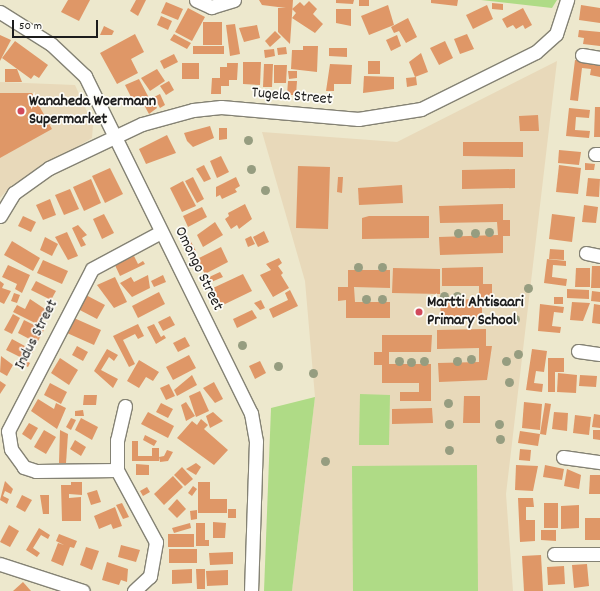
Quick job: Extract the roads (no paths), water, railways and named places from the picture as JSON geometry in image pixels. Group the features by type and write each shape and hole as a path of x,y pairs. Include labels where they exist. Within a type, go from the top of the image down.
{"street":[{"path":"196,0 211,8 234,0"},
{"name":"Tugela Street","path":"1,212 14,193 43,172 113,136 192,110 221,107 358,119 421,110 536,52 556,34 567,0"},
{"name":"Omongo Street","path":"0,12 70,59 85,76 113,136 250,413 256,441 251,591"},
{"path":"582,55 600,58"},
{"name":"Indus Street","path":"117,470 36,472 16,459 8,431 92,269 161,232"},
{"path":"586,253 600,256"},
{"path":"578,351 600,354"},
{"path":"125,406 117,440 117,470 156,542 150,576 134,591"},
{"path":"563,457 600,462"},
{"path":"554,554 600,554"},
{"path":"0,564 84,591"}],"place":[{"name":"Wanaheda Woermann Supermarket","path":"21,111"},
{"name":"Martti Ahtisaari Primary School","path":"419,312"}]}
